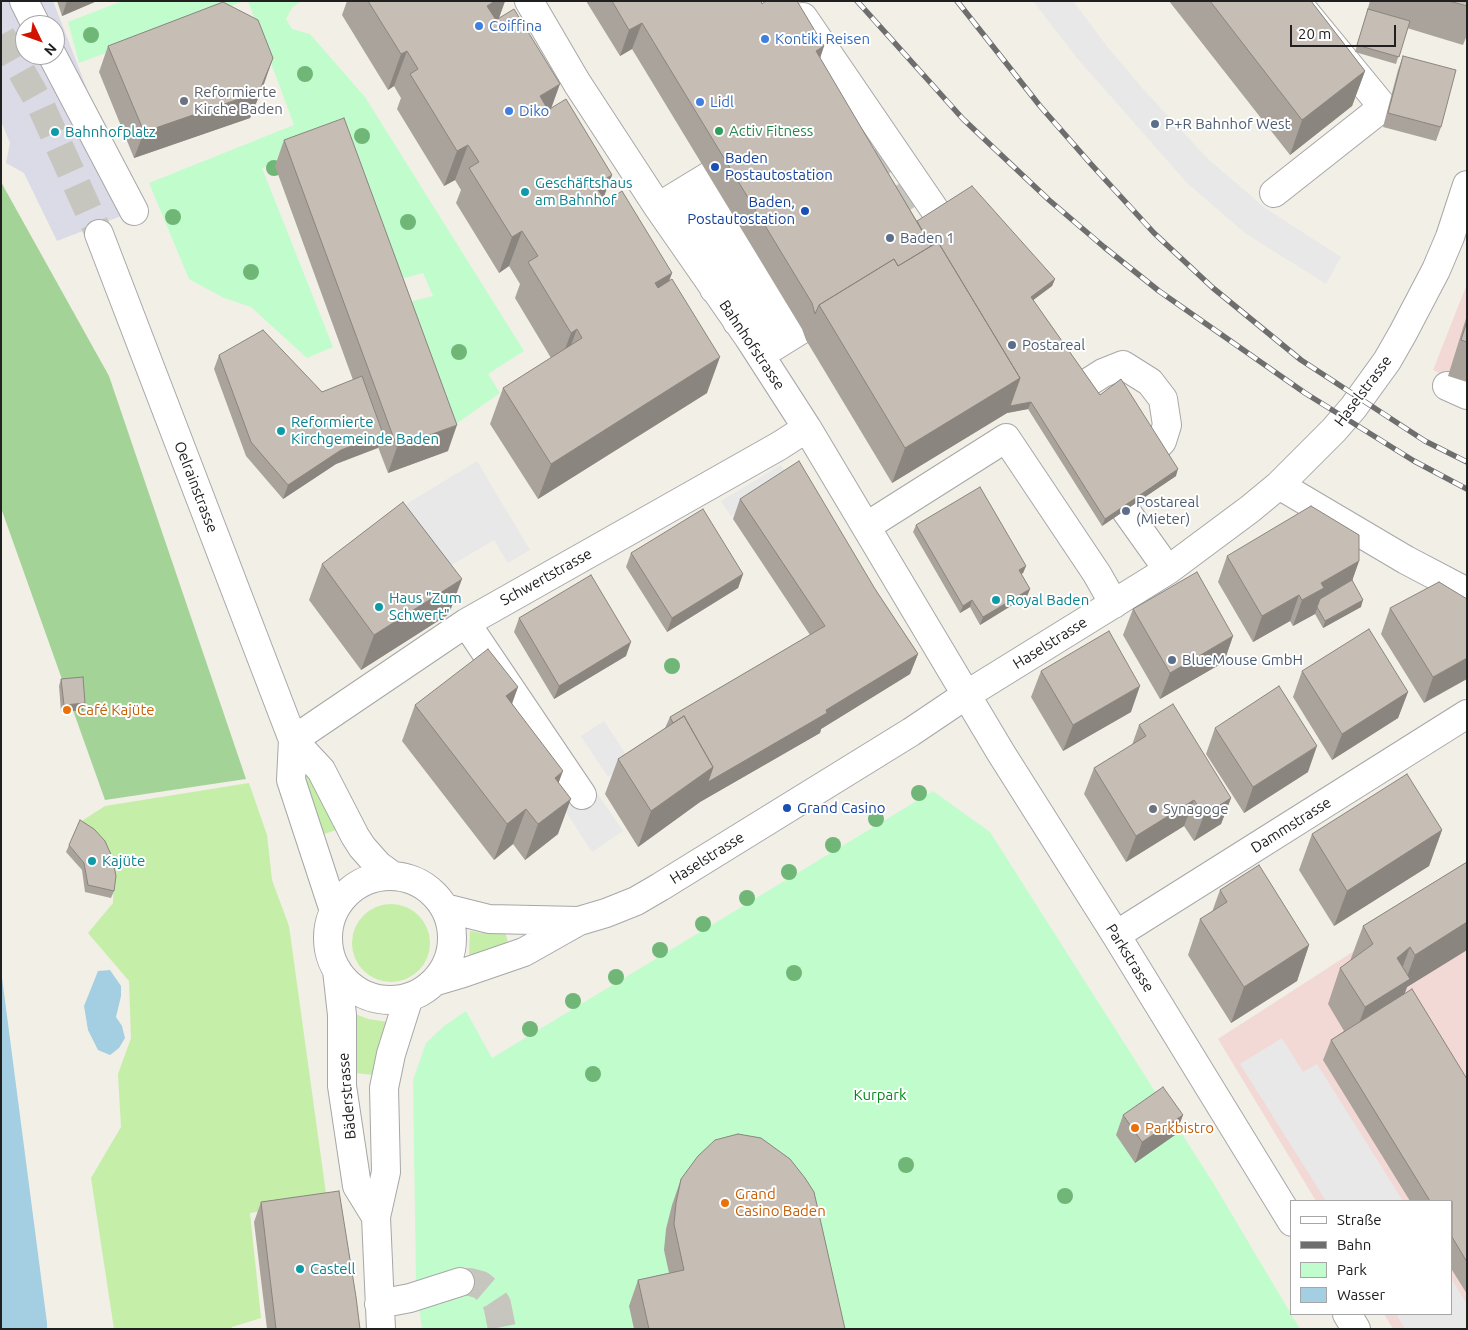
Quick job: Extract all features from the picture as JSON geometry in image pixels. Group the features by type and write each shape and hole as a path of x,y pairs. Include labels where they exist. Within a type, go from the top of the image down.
{"street":[{"path":"24,1 31,15"},
{"name":"Bahnhofstrasse","path":"529,1 577,83 807,428 966,695"},
{"path":"1274,193 1383,107 1296,1"},
{"path":"794,3 972,264"},
{"path":"57,65 134,211"},
{"name":"Haselstrasse","path":"436,981 524,952 579,921 636,901 911,732 966,695 1168,570 1250,509 1278,485 1334,430 1353,408 1387,360 1436,270 1450,236 1467,185"},
{"name":"Oelrainstrasse","path":"99,234 293,740 321,770 362,847 378,865 393,876"},
{"path":"709,281 756,253"},
{"path":"709,281 756,253"},
{"path":"709,281 756,253"},
{"path":"709,281 756,253"},
{"path":"1048,372 1065,397 1103,373 1124,365 1150,382 1163,399 1167,425 1162,441 1150,453 1114,479"},
{"name":"Schwertstrasse","path":"293,740 466,622 779,446 807,428"},
{"path":"866,526 1006,438 1097,574 1114,604"},
{"path":"1278,485 1406,560 1467,592"},
{"path":"1126,510 1168,570"},
{"path":"466,622 582,796"},
{"name":"Parkstrasse","path":"966,695 1290,1219"},
{"name":"Dammstrasse","path":"1116,935 1467,714"},
{"name":"Oelrainstrasse","path":"293,740 291,780 334,911"},
{"path":"393,876 414,880 432,891 445,908 452,926 452,946 446,964 436,981 423,991 408,998 388,1000 368,996 350,985 337,970 330,951 329,930 334,911 344,896 359,885 375,878 393,876"},
{"name":"Haselstrasse","path":"445,908 489,919 579,921"},
{"name":"Bäderstrasse","path":"337,970 342,1015 342,1086 357,1186 376,1217"},
{"name":"Bäderstrasse","path":"380,1316 376,1217 386,1172 384,1088 391,1054 408,998"},
{"path":"380,1316 410,1298 460,1282"},
{"path":"1348,1315 1356,1329"}],"shaded area":[{"name":"Bahnhofplatz","path":"1,1 53,1 58,15 15,15 15,65 65,65 65,32 134,211 57,241 24,173 6,163 10,143 1,121"},
{"name":"P+R Bahnhof West","path":"1033,1 1073,1 1109,49 1207,158 1265,208 1341,257 1326,284 1245,233 1187,183 1077,58"},
{"path":"1467,284 1467,386 1433,370"},
{"path":"477,461 530,550 508,563 494,540 443,570 405,505"},
{"path":"781,465 791,480 731,516 721,501"},
{"path":"604,721 631,762 608,777 581,736"},
{"path":"595,790 623,831 592,852 564,809"},
{"path":"1467,878 1467,1329 1393,1329 1385,1315 1453,1315 1453,1200 1315,1200 1218,1039"},
{"path":"1282,1038 1303,1072 1317,1064 1402,1200 1325,1200 1240,1064"},
{"path":"1453,1282 1467,1304 1467,1329 1405,1329 1397,1315 1453,1315"}],"green space":[{"path":"122,1 244,1 79,63 68,22"},
{"path":"248,1 301,1 292,8 286,19 292,29 310,34 365,97 524,351 488,374 500,393 443,433 401,319 413,301 433,296 423,273 405,278 377,264 331,140 262,168 333,347 307,358 251,307 224,298 189,279 149,183 294,125"},
{"path":"1,182 109,376 246,779 105,800 1,508"},
{"path":"305,773 310,773 336,830 321,835 302,776"},
{"path":"249,783 267,835 272,880 289,926 327,1201 250,1213 261,1318 232,1327 231,1329 114,1329 91,1178 121,1127 118,1074 131,1038 129,981 88,933 113,903 114,865 101,841 77,824 105,806"},
{"name":"Kurpark","path":"933,791 990,832 1212,1181 1300,1329 422,1329 416,1282 413,1080 426,1043 444,1026 466,1011 492,1058"},
{"path":"391,904 406,907 419,915 427,928 430,943 427,958 419,971 406,979 391,982 376,979 363,971 355,958 352,943 355,928 363,915 376,907"},
{"path":"470,931 482,933 505,931 509,947 471,958 469,954"},
{"path":"355,1014 368,1019 388,1022 374,1075 355,1073"}],"water":[{"path":"1,970 47,1323 47,1329 1,1329"},
{"path":"110,970 121,986 121,996 116,1017 122,1026 125,1038 119,1048 110,1055 98,1050 88,1030 84,1006 98,971"}],"building":[{"path":"368,1 495,1 487,6 496,20 514,9 560,84 540,96 548,110 566,99 612,175 595,185 606,202 622,191 672,273 655,283 658,288 672,279 720,357 551,464 503,388 582,338 577,329 571,333 528,262 538,256 522,231 512,237 469,168 479,162 468,145 457,151 410,74 418,69 407,51 401,54"},
{"path":"612,1 761,1 762,4 766,1 797,1 824,46 816,51 931,246 898,266 894,259 819,305 815,314 812,303 642,23 629,30"},
{"path":"1210,1 1311,1 1365,71 1302,120"},
{"path":"1449,1 1467,1 1467,6"},
{"name":"Reformierte Kirche Baden","path":"223,2 258,20 273,58 259,92 144,132 108,46"},
{"path":"1368,9 1410,21 1399,57 1357,45"},
{"path":"1403,56 1456,70 1441,127 1388,113"},
{"path":"344,118 457,425 397,447 284,140"},
{"name":"Postareal","path":"972,186 1055,279 1031,297 1100,395 1121,379 1178,469 1105,519 1031,402 1010,406 1020,378 938,242 931,246 917,221"},
{"path":"938,242 1020,378 905,448 819,305 894,259 898,266"},
{"path":"1467,321 1467,342 1461,340"},
{"name":"Reformierte Kirchgemeinde Baden","path":"263,330 322,392 362,376 383,434 341,450 288,485 251,442 219,355"},
{"path":"799,461 875,589 918,654 826,710 827,713 708,782 713,767 684,716 673,723 670,717 825,626 740,499"},
{"path":"980,487 1026,566 1019,570 1030,589 983,617 972,600 963,606 916,525"},
{"path":"403,502 462,579 374,635 322,564"},
{"path":"1311,506 1359,535 1359,561 1321,583 1324,588 1302,600 1299,595 1262,616 1227,556"},
{"path":"703,509 743,574 672,618 631,553"},
{"path":"1197,572 1233,636 1170,673 1133,609"},
{"path":"591,575 631,642 559,686 519,618"},
{"path":"1352,580 1363,600 1325,621 1317,607 1320,599"},
{"path":"1439,582 1467,599 1467,658 1433,677 1390,608"},
{"path":"1369,629 1408,692 1342,734 1302,671"},
{"path":"1109,631 1140,686 1073,725 1041,671"},
{"path":"488,649 518,687 506,696 563,771 555,778 571,799 538,824 526,809 507,824 415,705"},
{"path":"83,677 85,703 64,705 61,679"},
{"path":"1279,686 1317,746 1253,787 1215,728"},
{"name":"Synagoge","path":"1173,704 1231,798 1204,815 1194,800 1136,836 1094,768 1146,736 1139,725"},
{"path":"684,716 713,767 651,811 618,759"},
{"path":"1407,774 1442,830 1347,891 1312,834"},
{"name":"Kajüte","path":"80,820 94,829 105,841 112,857 116,876 114,891 88,885 84,863 69,845"},
{"path":"1467,862 1467,922 1415,955 1410,947 1397,958 1410,979 1365,1007 1340,968 1373,944 1363,926"},
{"path":"1259,865 1309,945 1244,987 1200,919 1227,902 1220,890"},
{"path":"1412,989 1467,1079 1467,1262 1453,1239 1453,1200 1429,1200 1331,1040"},
{"path":"1163,1087 1183,1115 1142,1142 1123,1115"},
{"path":"738,1134 761,1138 790,1159 814,1192 845,1329 649,1329 638,1280 684,1270 674,1224 681,1179 698,1156 715,1140"},
{"name":"Castell","path":"339,1191 360,1329 276,1329 261,1202"}],"tunnel":[{"path":"1,35 41,106 99,234"},
{"path":"877,148 942,248"},
{"path":"460,1282 481,1285 489,1292 497,1304 502,1329"}],"railway":[{"path":"857,1 963,119 1049,200 1104,247 1159,291 1305,393 1414,461 1467,489"},
{"path":"957,1 1040,106 1090,163 1154,233 1213,288 1301,360 1425,441 1467,462"}],"place":[{"name":"Coiffina","path":"479,26"},
{"name":"Kontiki Reisen","path":"765,39"},
{"name":"Reformierte Kirche Baden","path":"184,101"},
{"name":"Lidl","path":"700,102"},
{"name":"Diko","path":"509,111"},
{"name":"P+R Bahnhof West","path":"1155,124"},
{"name":"Activ Fitness","path":"719,131"},
{"name":"Bahnhofplatz","path":"55,132"},
{"name":"Baden Postautostation","path":"715,167"},
{"name":"Geschäftshaus am Bahnhof","path":"525,192"},
{"name":"Baden, Postautostation","path":"805,211"},
{"name":"Baden 1","path":"890,238"},
{"name":"Postareal","path":"1012,345"},
{"name":"Reformierte Kirchgemeinde Baden","path":"281,431"},
{"name":"Postareal (Mieter)","path":"1126,511"},
{"name":"Royal Baden","path":"996,600"},
{"name":"Haus \"Zum Schwert\"","path":"379,607"},
{"name":"BlueMouse GmbH","path":"1172,660"},
{"name":"Café Kajüte","path":"67,710"},
{"name":"Grand Casino","path":"787,808"},
{"name":"Synagoge","path":"1153,809"},
{"name":"Kajüte","path":"92,861"},
{"name":"Parkbistro","path":"1135,1128"},
{"name":"Grand Casino Baden","path":"725,1203"},
{"name":"Castell","path":"300,1269"}]}
